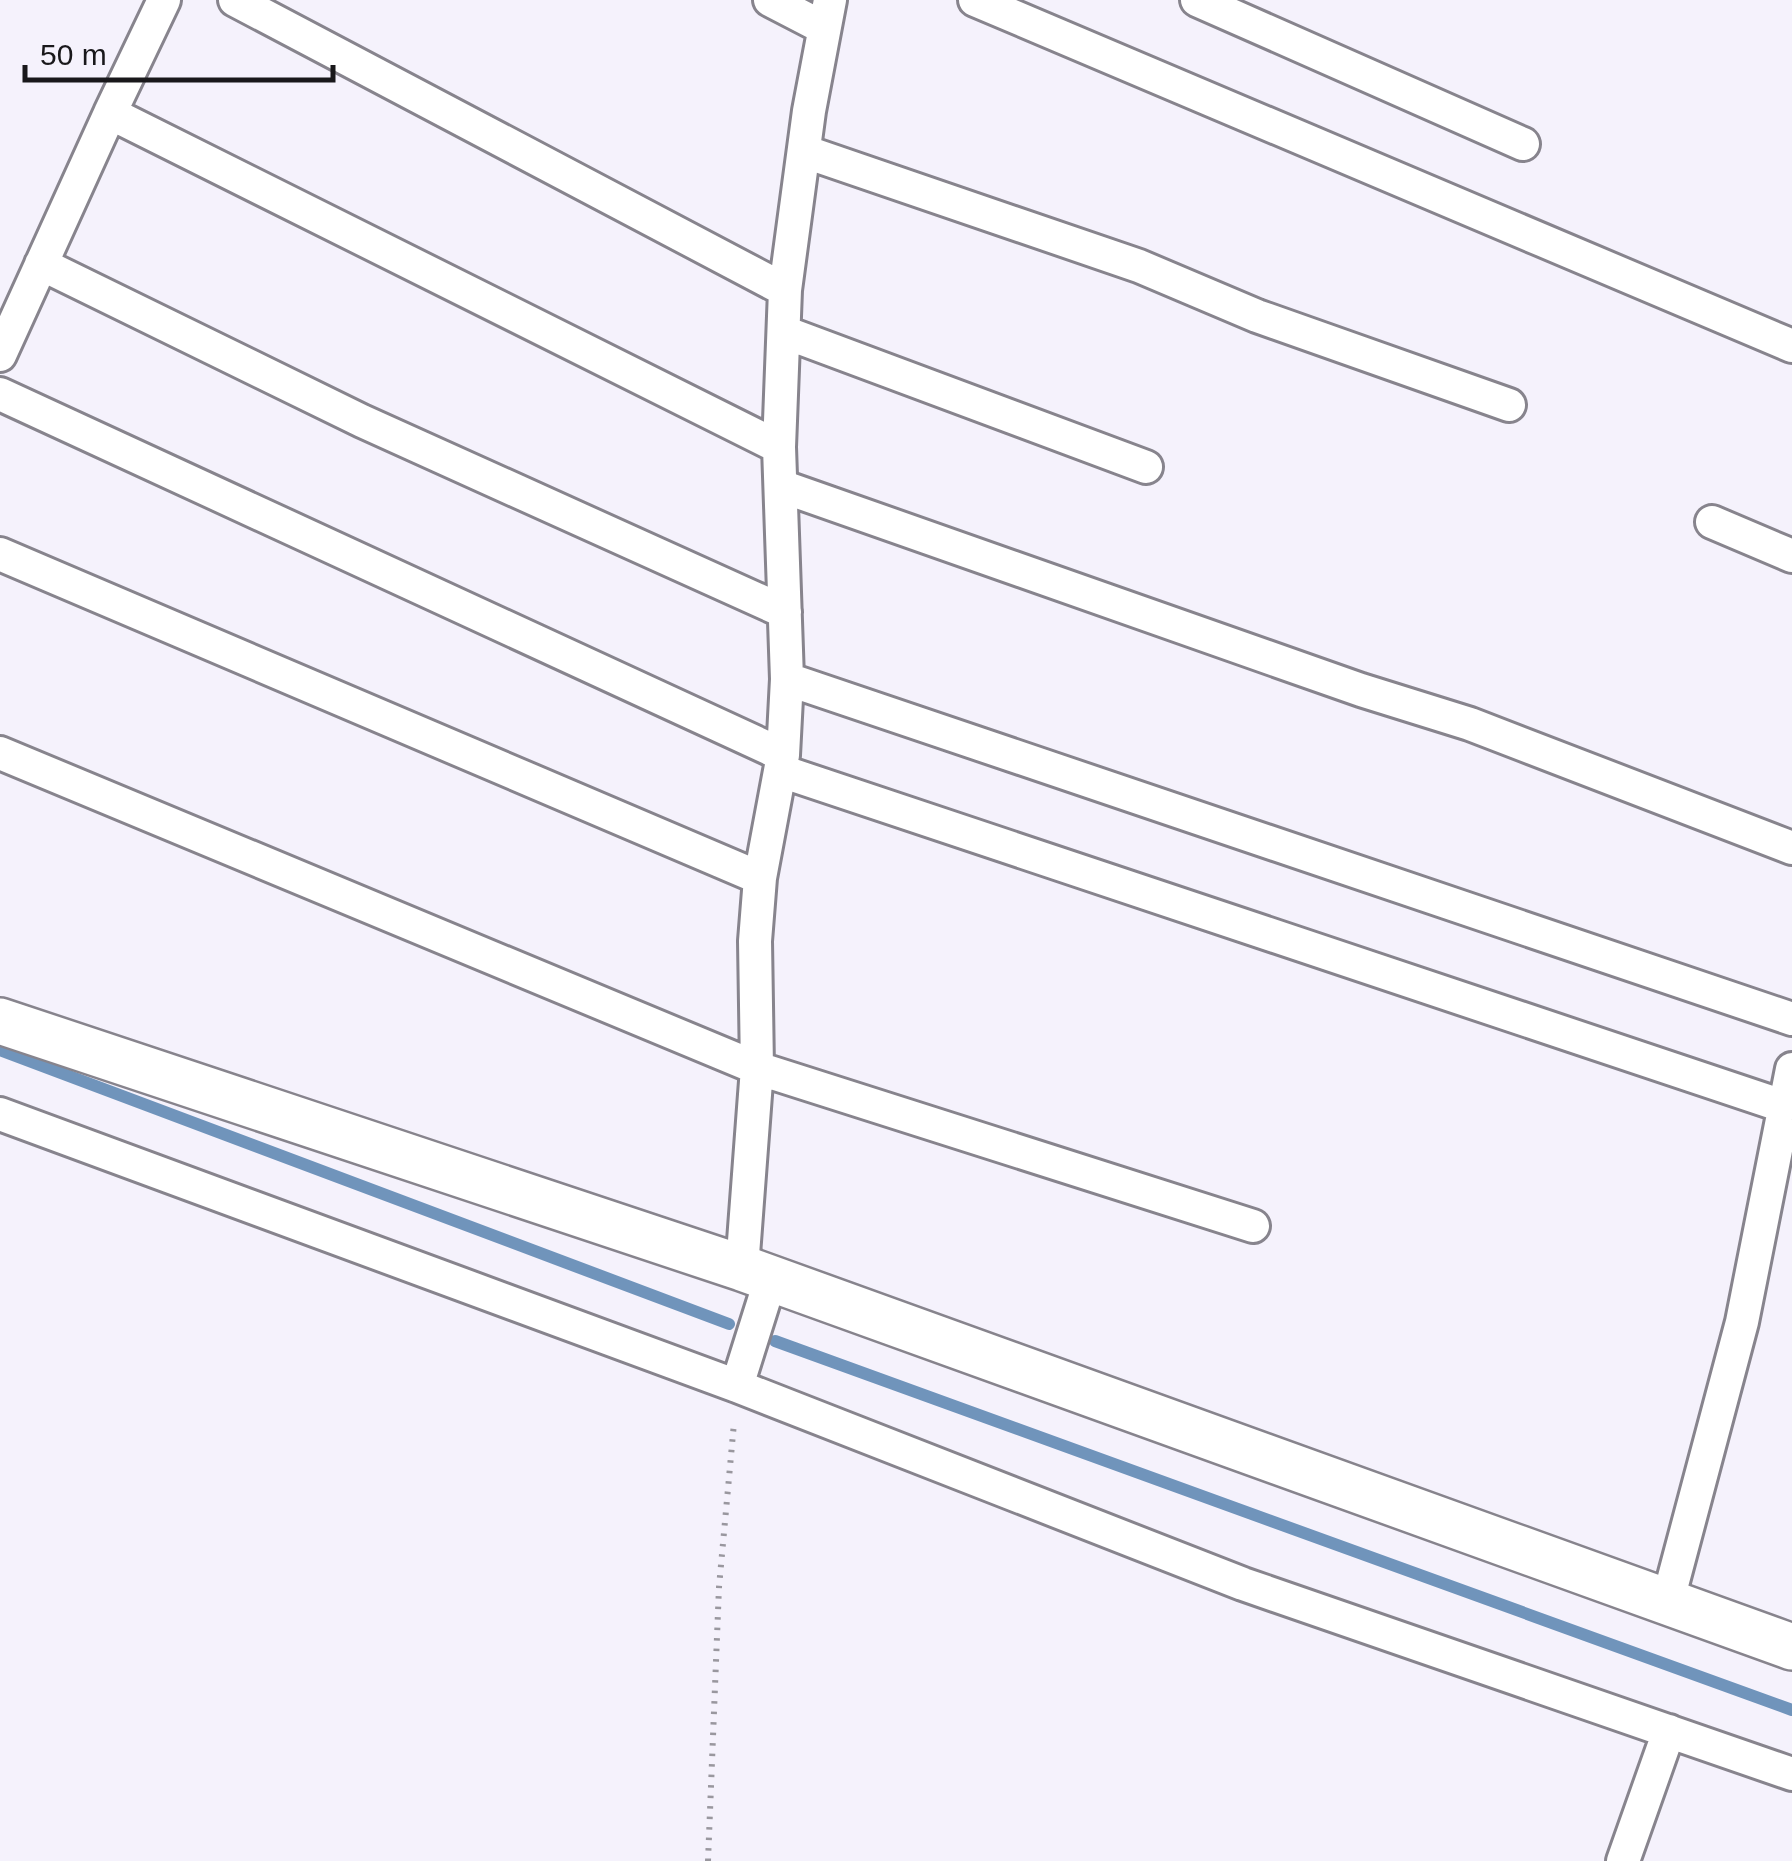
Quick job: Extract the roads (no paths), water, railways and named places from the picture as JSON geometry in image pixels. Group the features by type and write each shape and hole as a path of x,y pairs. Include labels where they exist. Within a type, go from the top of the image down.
{"street":[{"path":"0,356 164,0"},
{"path":"235,0 785,290"},
{"path":"737,1386 756,1273 755,940 760,878 782,763 788,679 779,447 785,290 827,14 770,0"},
{"path":"974,0 1792,346"},
{"path":"1198,0 1523,144"},
{"path":"110,113 779,447"},
{"path":"806,152 1139,266 1257,316 1510,406"},
{"path":"41,264 362,421 785,612"},
{"path":"784,332 1146,467"},
{"path":"0,394 782,763 1783,1106"},
{"path":"780,486 1361,690 1470,724 1792,848"},
{"path":"1712,522 1792,556"},
{"path":"0,554 760,878"},
{"path":"788,679 1792,1019"},
{"path":"0,754 757,1068 1253,1226"},
{"path":"0,1020 756,1273 1792,1647"},
{"path":"1668,1600 1742,1322 1792,1069"},
{"path":"0,1114 737,1386 1243,1584 1792,1774"},
{"path":"1623,1861 1668,1731"}],"waterway":[{"path":"0,1050 729,1324"},
{"path":"775,1341 1792,1710"}]}
